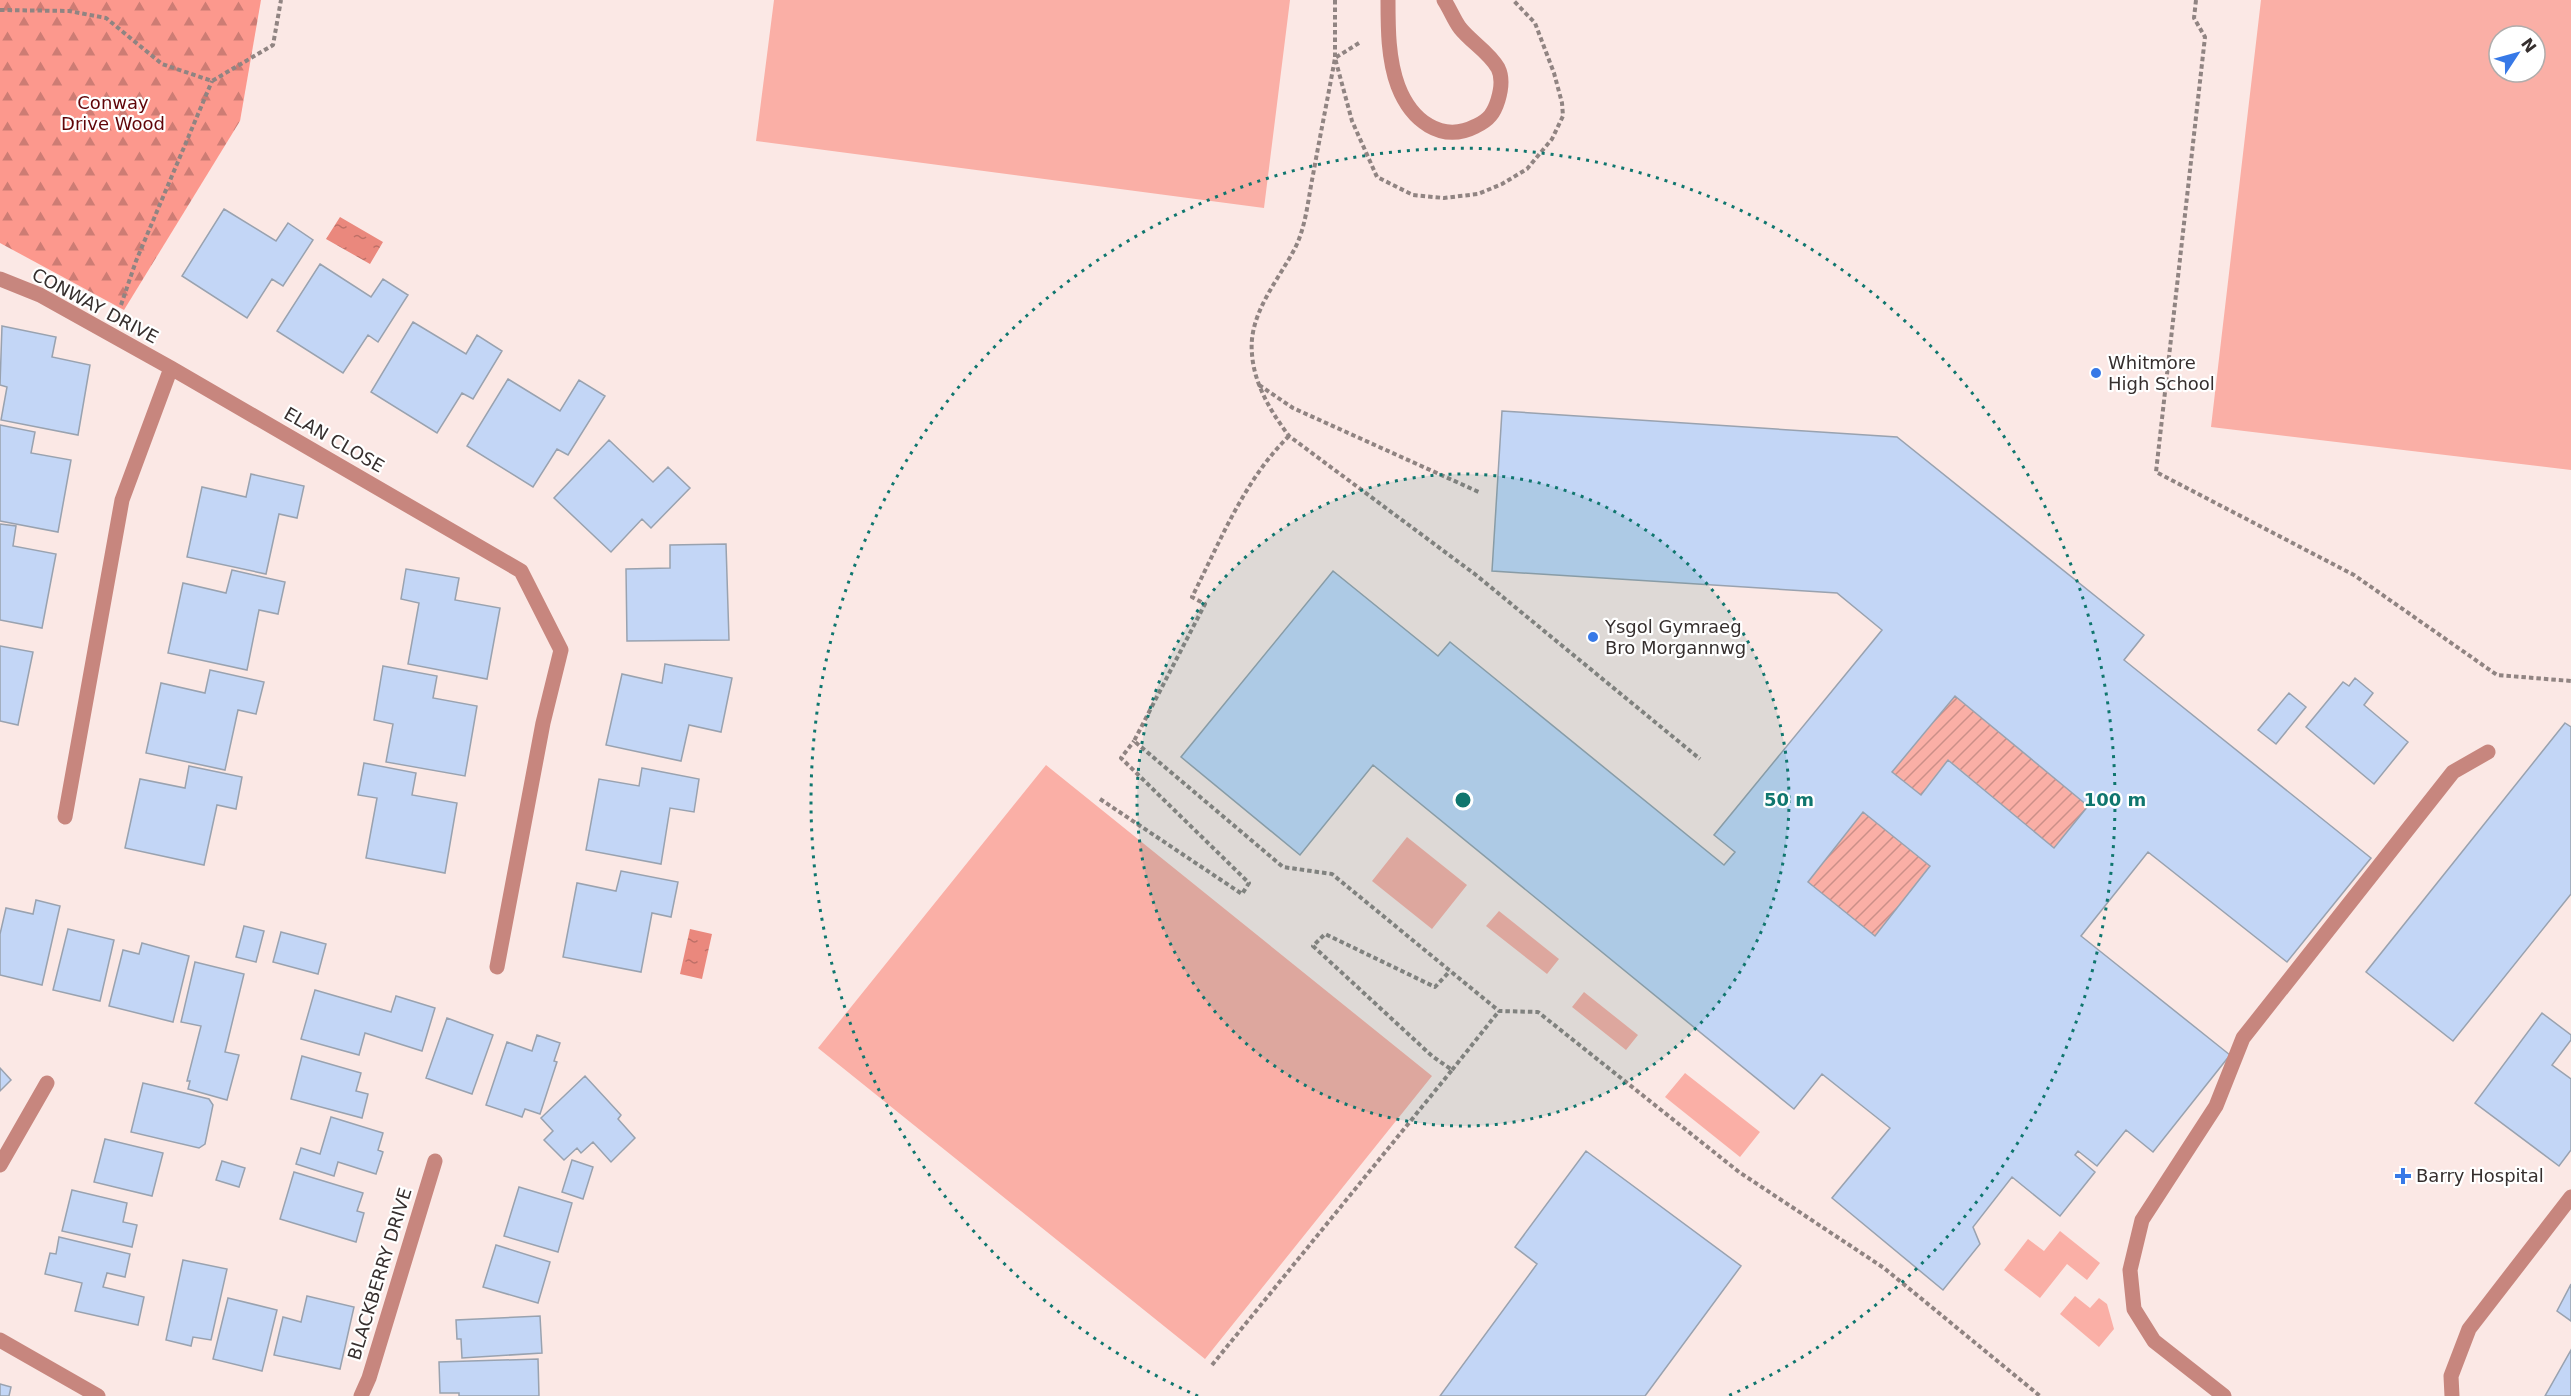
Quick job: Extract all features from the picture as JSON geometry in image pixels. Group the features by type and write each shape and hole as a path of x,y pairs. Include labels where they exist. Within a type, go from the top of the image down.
{"street":[{"path":"1389,0 1388,26 1398,87 1410,109 1426,124 1448,134 1468,131 1487,121 1496,109 1502,89 1498,69 1461,28 1444,0"},
{"name":"CONWAY DRIVE","path":"0,279 40,295 171,368"},
{"path":"65,817 122,500 171,368"},
{"name":"ELAN CLOSE","path":"171,368 521,571 561,650 543,723 497,967"},
{"path":"2224,1396 2154,1341 2134,1309 2130,1270 2142,1220 2216,1106 2242,1038 2454,772 2488,752"},
{"path":"0,1165 46,1083"},
{"name":"BLACKBERRY DRIVE","path":"361,1396 369,1378 435,1161"},
{"path":"2452,1396 2451,1376 2469,1329 2571,1197"},
{"path":"0,1340 98,1396"}],"path":[{"path":"111,335 136,261 212,81 273,45 282,0"},
{"path":"2196,0 2194,18 2205,37 2156,472 2354,575 2497,675 2571,681"},
{"path":"0,10 69,12 106,18 162,64 212,81"},
{"path":"1388,26 1335,58 1306,212 1298,239 1262,305 1253,331 1251,353 1259,384 1274,415 1289,436 1476,575 1700,759"},
{"path":"1259,384 1293,408 1481,493"},
{"path":"1100,799 1242,894 1249,883 1120,758 1134,741 1205,604 1192,597 1243,497 1271,454 1289,436"},
{"path":"1134,741 1283,867 1332,874 1499,1011 1538,1012 1739,1172 1884,1268 2040,1396"},
{"path":"1450,971 1435,987 1325,934 1313,946 1432,1056 1452,1070"},
{"path":"1212,1365 1499,1011"}],"shaded area":[{"path":"774,0 1290,0 1264,208 756,141"},
{"path":"2261,0 2571,0 2571,470 2211,427"},
{"path":"1955,696 2088,806 2054,848 1949,760 1921,795 1892,772"},
{"path":"1046,765 1432,1076 1205,1359 818,1048"},
{"path":"1863,812 1930,866 1875,936 1808,882"},
{"path":"1407,837 1467,885 1432,929 1372,881"},
{"path":"1499,911 1559,959 1547,974 1486,926"},
{"path":"1584,992 1638,1035 1626,1050 1572,1007"},
{"path":"1685,1073 1760,1132 1740,1157 1665,1097"},
{"path":"2060,1231 2100,1263 2087,1280 2067,1264 2040,1298 2004,1270 2028,1239 2044,1251"},
{"path":"2075,1296 2090,1308 2099,1298 2107,1304 2114,1329 2099,1347 2060,1314"}],"green space":[{"name":"Conway Drive Wood","path":"0,0 261,0 240,121 124,310 0,243"}],"water":[{"path":"340,217 383,242 370,264 326,239"},
{"path":"690,929 712,934 702,979 680,974"}],"building":[{"path":"224,209 276,241 288,223 313,240 283,286 272,279 247,318 182,276"},
{"path":"320,264 371,297 383,279 408,295 378,342 368,335 343,373 277,331"},
{"path":"413,322 466,354 477,335 502,351 473,399 462,393 437,433 371,392"},
{"path":"2,326 56,337 52,357 90,365 78,435 1,420 7,387 0,385"},
{"path":"508,379 560,411 579,380 605,396 568,455 557,449 533,487 467,446"},
{"path":"1502,411 1897,437 2144,635 2124,660 2371,858 2287,962 2148,852 2081,936 2230,1055 2153,1152 2126,1130 2097,1166 2078,1151 2075,1155 2095,1172 2060,1216 2012,1177 1973,1227 1980,1244 1943,1290 1832,1198 1890,1128 1822,1074 1794,1109 1373,765 1300,855 1181,757 1333,571 1438,656 1450,642 1724,865 1735,852 1714,835 1882,630 1837,593 1492,571","holes":["1955,696 2088,806 2054,848 1948,760 1921,795 1892,772","1863,812 1930,866 1875,936 1808,882"]},
{"path":"0,425 35,432 31,453 71,460 58,532 0,521"},
{"path":"609,440 653,482 668,467 690,488 651,528 642,519 611,552 554,498"},
{"path":"251,474 304,486 297,518 279,514 266,574 187,557 202,487 246,497"},
{"path":"0,524 16,526 13,546 56,554 42,628 0,620"},
{"path":"726,544 729,640 627,641 626,569 670,568 670,545"},
{"path":"406,569 459,578 455,600 500,608 487,679 408,664 419,603 401,599"},
{"path":"232,570 285,582 278,614 259,610 247,670 168,653 183,583 226,593"},
{"path":"0,646 33,652 18,725 0,721"},
{"path":"665,664 732,678 721,732 689,725 681,761 606,745 622,674 662,683"},
{"path":"383,666 437,676 433,698 477,706 465,776 386,762 393,724 374,720"},
{"path":"210,670 264,682 256,714 238,710 225,770 146,753 161,683 205,693"},
{"path":"2355,678 2373,693 2364,705 2408,742 2374,784 2306,727 2343,682 2349,686"},
{"path":"2289,693 2306,707 2276,744 2258,730"},
{"path":"2565,723 2571,727 2571,894 2453,1041 2366,972"},
{"path":"364,763 416,773 412,795 457,803 445,873 366,858 377,798 358,795"},
{"path":"189,766 242,777 236,809 217,805 204,865 125,848 140,779 185,788"},
{"path":"642,768 699,779 694,812 670,808 661,864 586,850 599,779 639,786"},
{"path":"621,871 678,882 671,917 652,913 641,972 563,957 577,883 616,891"},
{"path":"36,900 60,906 42,985 0,975 0,934 6,908 33,914"},
{"path":"244,926 264,931 256,962 236,957"},
{"path":"68,929 114,940 100,1001 53,990"},
{"path":"281,932 326,944 318,974 273,962"},
{"path":"142,943 189,956 173,1022 109,1006 123,950 139,954"},
{"path":"195,962 244,974 225,1052 239,1055 227,1100 188,1089 190,1081 187,1081 201,1026 181,1022"},
{"path":"315,990 391,1012 396,996 435,1008 422,1051 365,1033 359,1055 301,1039"},
{"path":"2542,1013 2571,1035 2571,1040 2552,1065 2571,1079 2571,1150 2559,1166 2475,1103"},
{"path":"447,1018 493,1035 472,1094 426,1078"},
{"path":"537,1035 560,1043 554,1061 557,1062 540,1114 525,1109 522,1117 486,1105 507,1042 532,1051"},
{"path":"302,1056 361,1073 356,1091 368,1094 362,1118 291,1099"},
{"path":"0,1068 11,1080 0,1091"},
{"path":"585,1076 621,1115 618,1119 635,1138 611,1162 593,1142 581,1153 577,1148 564,1160 544,1140 553,1131 541,1118"},
{"path":"143,1083 209,1099 213,1105 205,1144 199,1148 131,1132"},
{"path":"331,1117 383,1133 378,1150 383,1152 376,1174 338,1162 334,1176 296,1164 301,1148 320,1154"},
{"path":"105,1139 163,1153 152,1196 94,1182"},
{"path":"1586,1151 1741,1266 1645,1396 1440,1396 1537,1264 1515,1247"},
{"path":"572,1160 593,1167 583,1199 562,1192"},
{"path":"222,1161 245,1168 239,1187 216,1180"},
{"path":"294,1172 363,1193 357,1211 364,1213 356,1242 280,1219"},
{"path":"519,1187 572,1203 558,1252 504,1236"},
{"path":"72,1190 127,1203 123,1222 137,1225 132,1247 62,1231"},
{"path":"59,1237 130,1254 125,1277 107,1273 103,1287 144,1297 138,1325 75,1311 82,1283 45,1274 50,1253 56,1254"},
{"path":"496,1245 550,1262 538,1303 483,1287"},
{"path":"183,1260 227,1269 211,1340 193,1337 191,1346 166,1340"},
{"path":"2571,1284 2571,1321 2557,1311"},
{"path":"307,1296 354,1307 340,1369 274,1355 283,1317 301,1322"},
{"path":"228,1298 277,1310 262,1371 213,1359"},
{"path":"540,1316 542,1353 462,1358 461,1339 457,1339 456,1320"},
{"path":"2571,1350 2571,1396 2545,1396"},
{"path":"538,1359 539,1396 459,1396 459,1393 440,1393 439,1362"},
{"path":"0,1384 11,1387 9,1396 0,1396"}],"place":[{"name":"Whitmore High School","path":"2096,373"},
{"name":"Ysgol Gymraeg Bro Morgannwg","path":"1593,637"},
{"name":"Barry Hospital","path":"2403,1176"}]}
